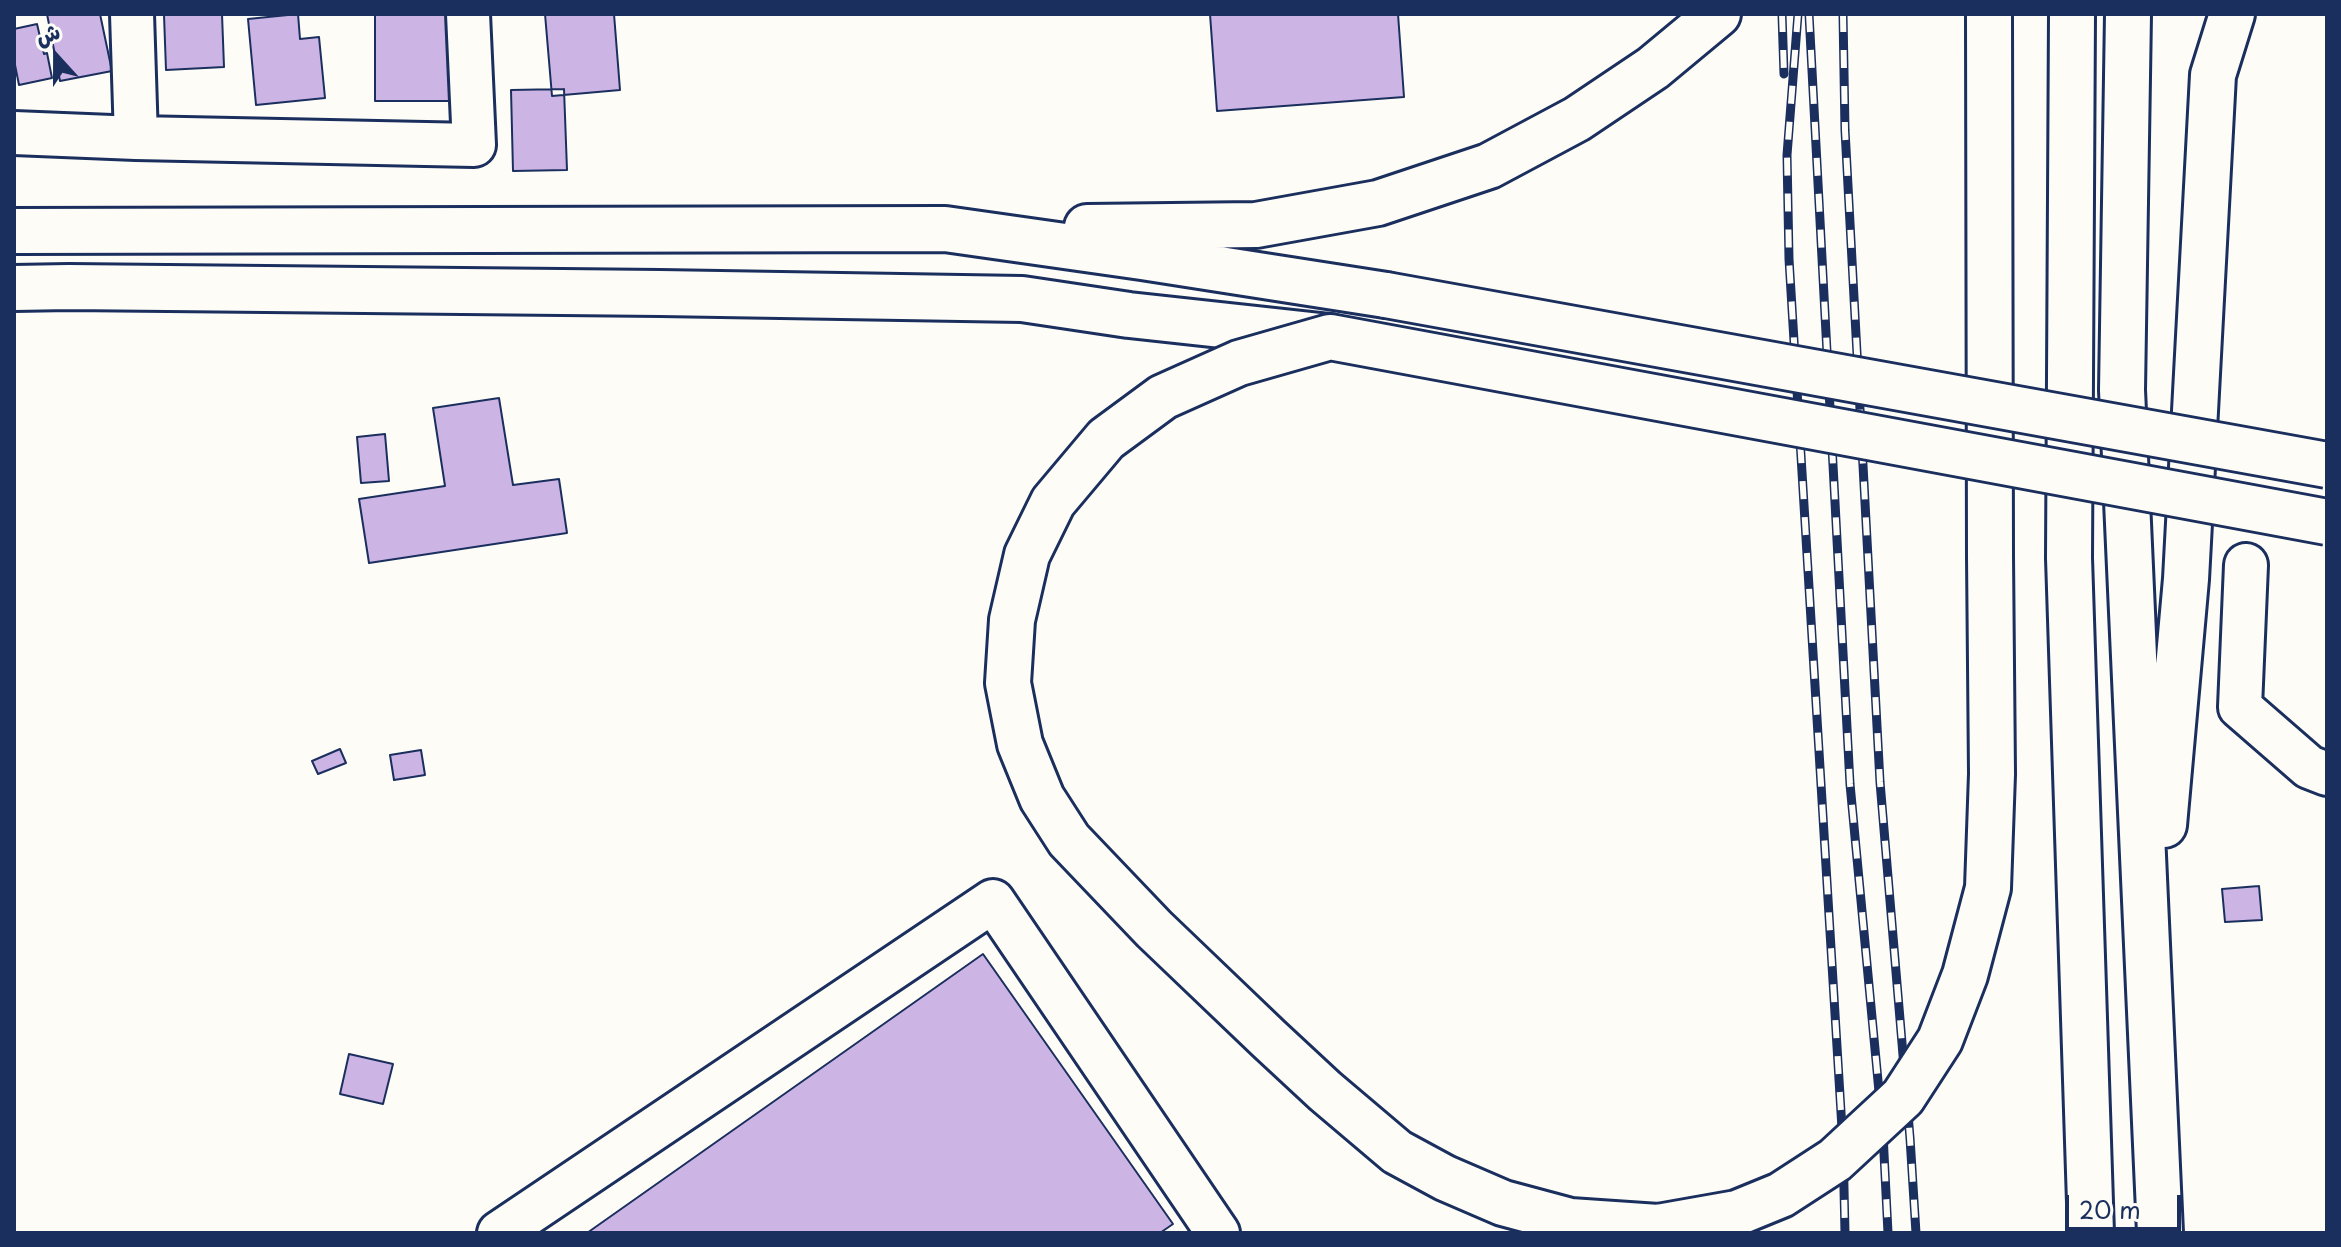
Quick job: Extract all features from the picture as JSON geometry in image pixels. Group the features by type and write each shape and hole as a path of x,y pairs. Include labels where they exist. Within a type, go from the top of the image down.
{"highway":[{"path":"1144,242 1378,203 1489,166 1577,119 1653,68 1718,14"},
{"path":"1330,337 1239,363 1163,397 1106,439 1053,502 1027,555 1012,620 1008,683 1020,744 1042,798 1069,840 1154,929 1303,1071 1397,1152 1445,1178 1503,1203 1570,1221 1658,1227 1737,1213 1781,1195 1835,1160 1903,1097 1940,1040 1965,975 1988,888 1992,774 1989,14"},
{"path":"2072,14 2069,558 2091,1233"},
{"path":"2128,14 2122,390 2160,1233"},
{"path":"2149,995 2186,579 2213,75 2232,14"},
{"path":"14,231 945,229 1144,242 1386,295 2327,465"},
{"path":"14,288 628,292 1022,299 1129,315 1330,337 2327,522"}],"street":[{"path":"132,14 136,138"},
{"path":"14,133 474,145 468,14"},
{"path":"2246,565 2240,707 2309,767 2327,774"},
{"path":"499,1233 993,901 1218,1233"}],"building":[{"path":"47,14 100,14 112,71 60,81"},
{"path":"222,14 224,67 166,70 164,15"},
{"path":"298,14 300,39 319,37 325,98 256,105 248,19"},
{"path":"375,14 459,14 459,101 375,101"},
{"path":"545,14 614,14 620,90 552,96"},
{"path":"1210,14 1398,14 1404,97 1217,111"},
{"path":"37,24 52,78 19,85 14,60 14,29"},
{"path":"564,89 567,170 513,171 511,90"},
{"path":"499,398 513,485 559,479 567,533 369,563 359,499 445,486 433,408"},
{"path":"385,434 389,481 361,483 357,437"},
{"path":"340,749 346,763 318,774 312,761"},
{"path":"421,750 425,775 394,780 390,755"},
{"path":"2259,886 2262,920 2225,922 2222,889"},
{"path":"983,954 1173,1224 1160,1233 587,1233"},
{"path":"349,1054 393,1064 383,1104 340,1094"}],"railway":[{"path":"1782,14 1784,74"},
{"path":"1798,14 1787,155 1789,259 1843,1145 1845,1233"},
{"path":"1809,14 1850,784 1883,1134 1888,1233"},
{"path":"1843,14 1845,130 1880,782 1916,1233"}]}
